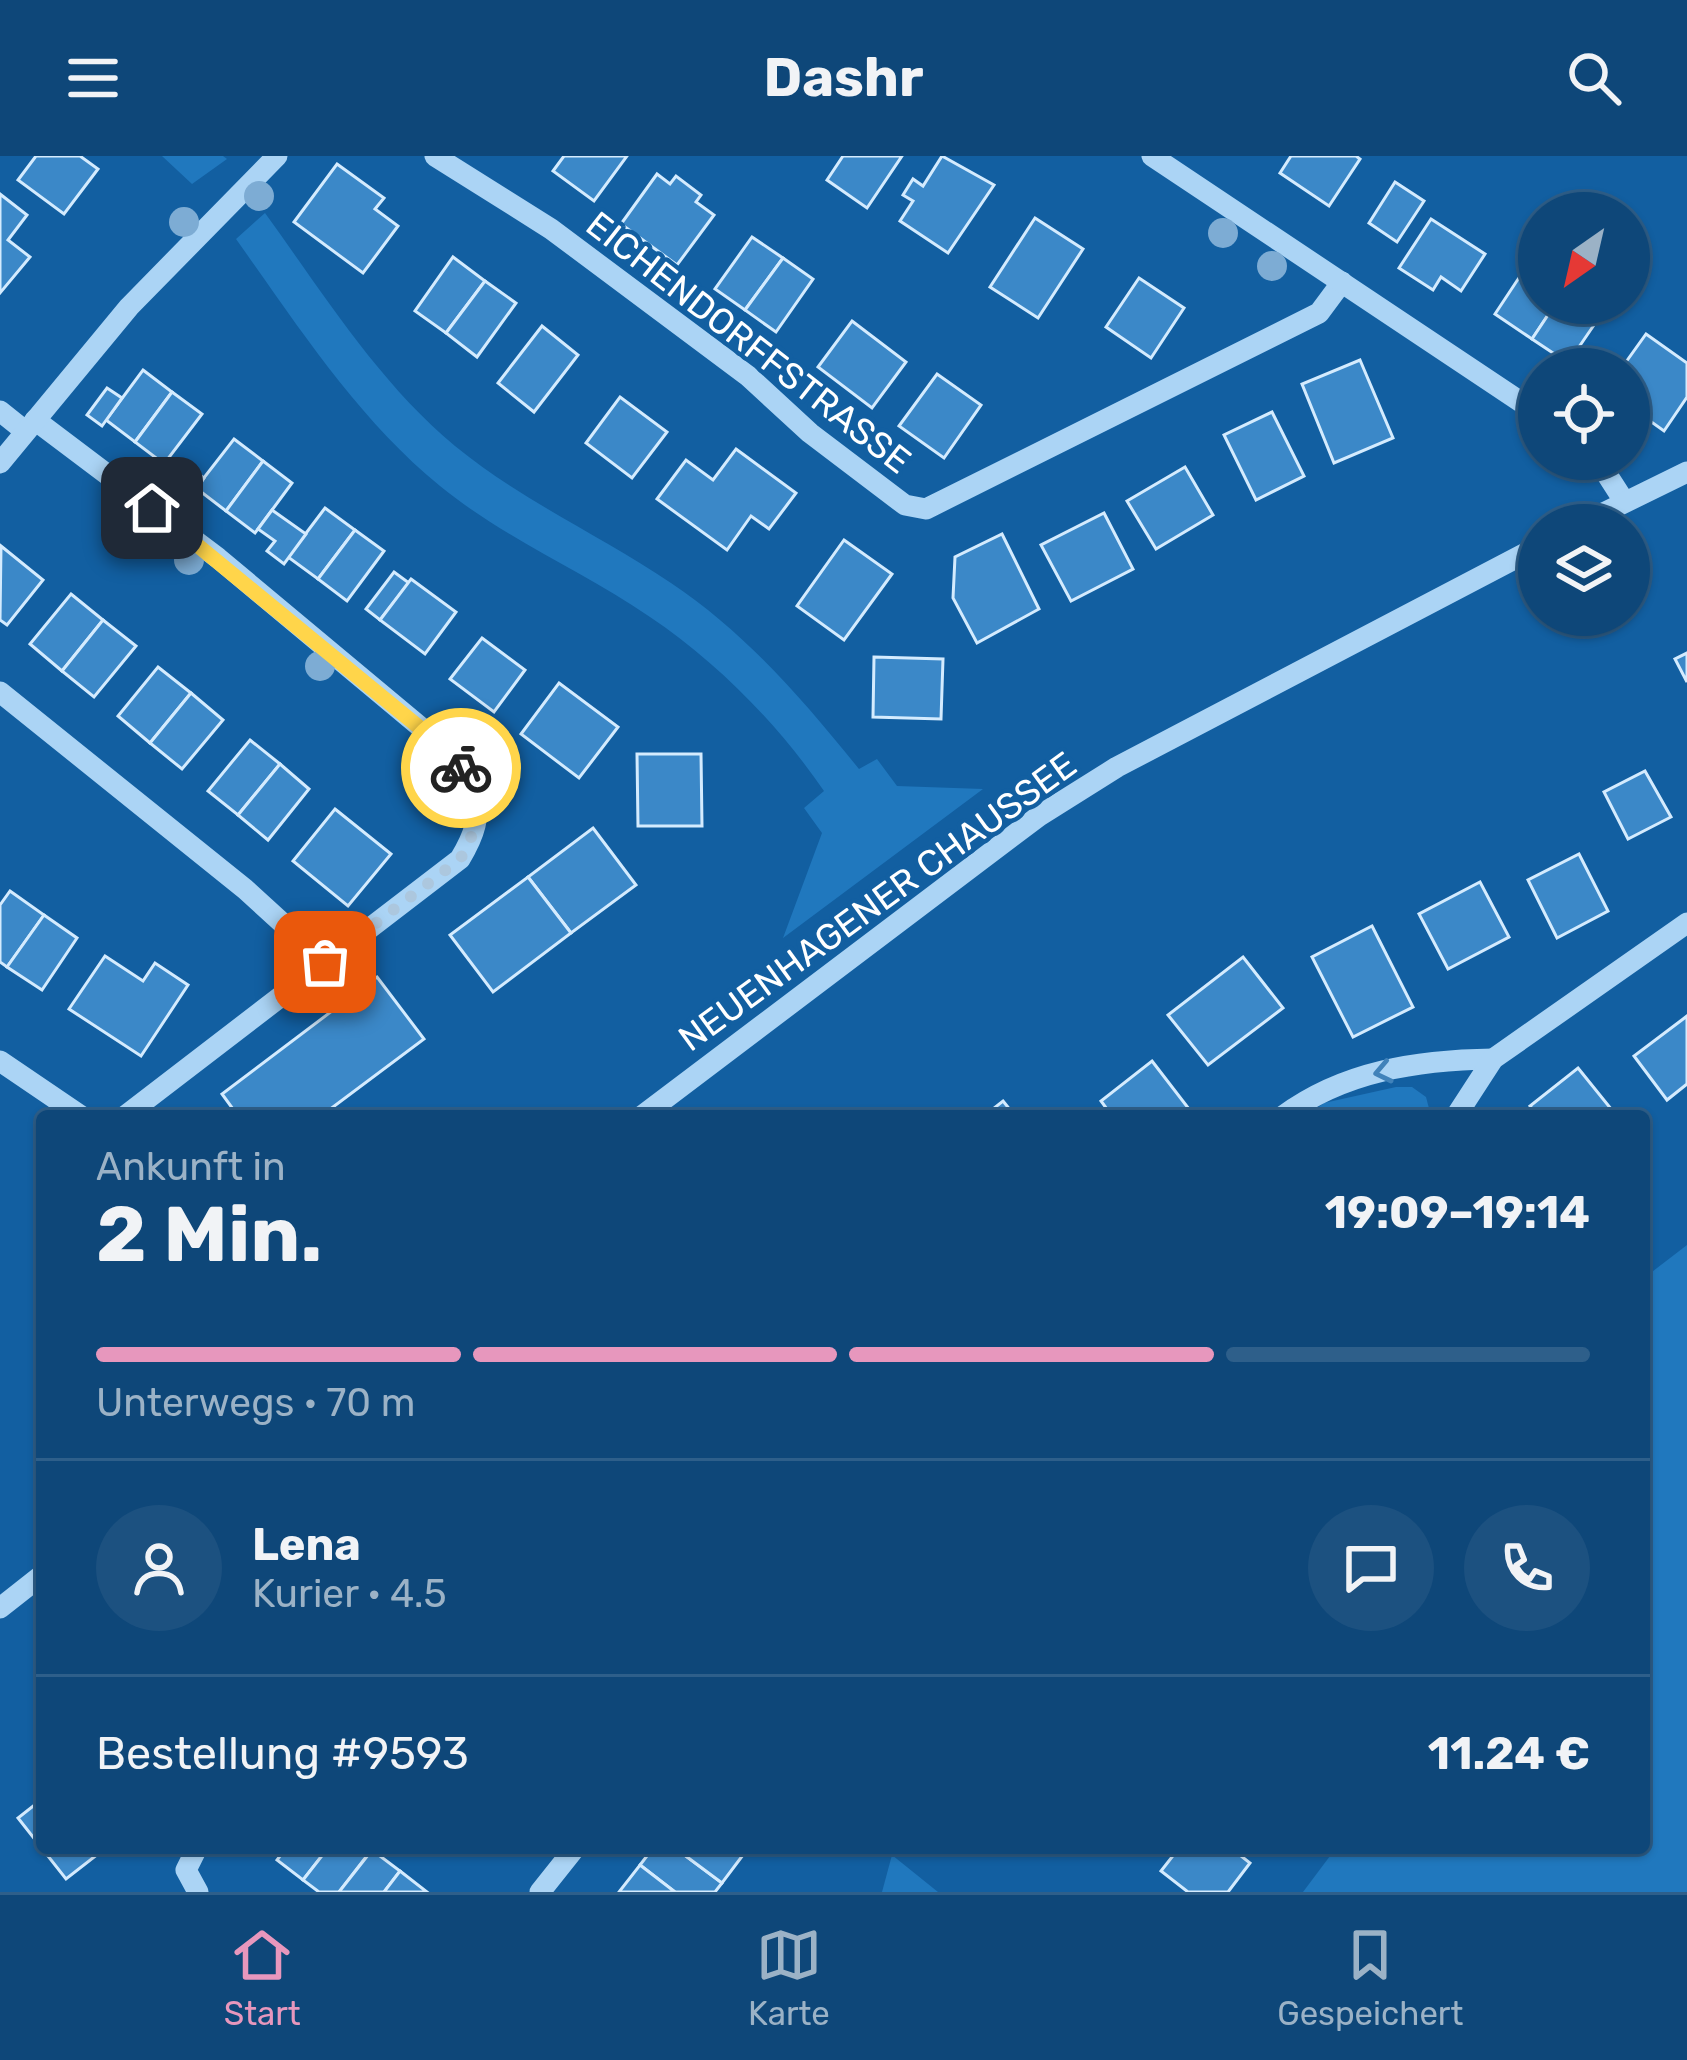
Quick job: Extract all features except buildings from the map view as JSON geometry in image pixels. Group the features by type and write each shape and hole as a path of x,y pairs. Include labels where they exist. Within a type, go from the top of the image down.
{"street":[{"path":"0,464 159,275 277,156"},
{"name":"EICHENDORFFSTRASSE","path":"435,156 604,269 748,376 810,433 905,505 926,509 1319,313 1342,282"},
{"path":"1151,156 1518,400"},
{"path":"0,411 30,425 218,558 442,746 473,783 478,810 474,836 460,859 133,1110"},
{"path":"1618,504 1687,472"},
{"path":"1610,480 1624,501"},
{"name":"NEUENHAGENER CHAUSSEE","path":"649,1110 1039,816 1117,767 1518,557"},
{"path":"0,692 245,889 325,962"},
{"path":"1460,1110 1493,1059 1687,923"},
{"path":"1291,1110 1320,1089 1377,1072 1493,1059"},
{"path":"0,1061 72,1110"},
{"path":"0,1608 36,1580"},
{"path":"194,1854 186,1870 198,1892"},
{"path":"540,1892 570,1854"}],"shaded area":[{"path":"162,156 223,156 227,159 192,184"},
{"path":"265,213 376,365 455,446 507,484 644,566 724,623 772,669 859,769 877,759 897,786 983,789 783,938 822,833 804,808 824,791 766,718 699,654 624,600 465,505 382,431 330,370 236,239"},
{"path":"1412,1087 1426,1097 1429,1110 1315,1110 1324,1103"},
{"path":"1687,1245 1687,1892 1303,1892 1332,1854 1650,1854 1650,1273"},
{"path":"892,1855 938,1892 882,1892"}],"way so far":[{"path":"325,962 460,859 474,836 478,810 473,783 461,768"}],"route":[{"path":"152,508 442,746 461,768"}]}
